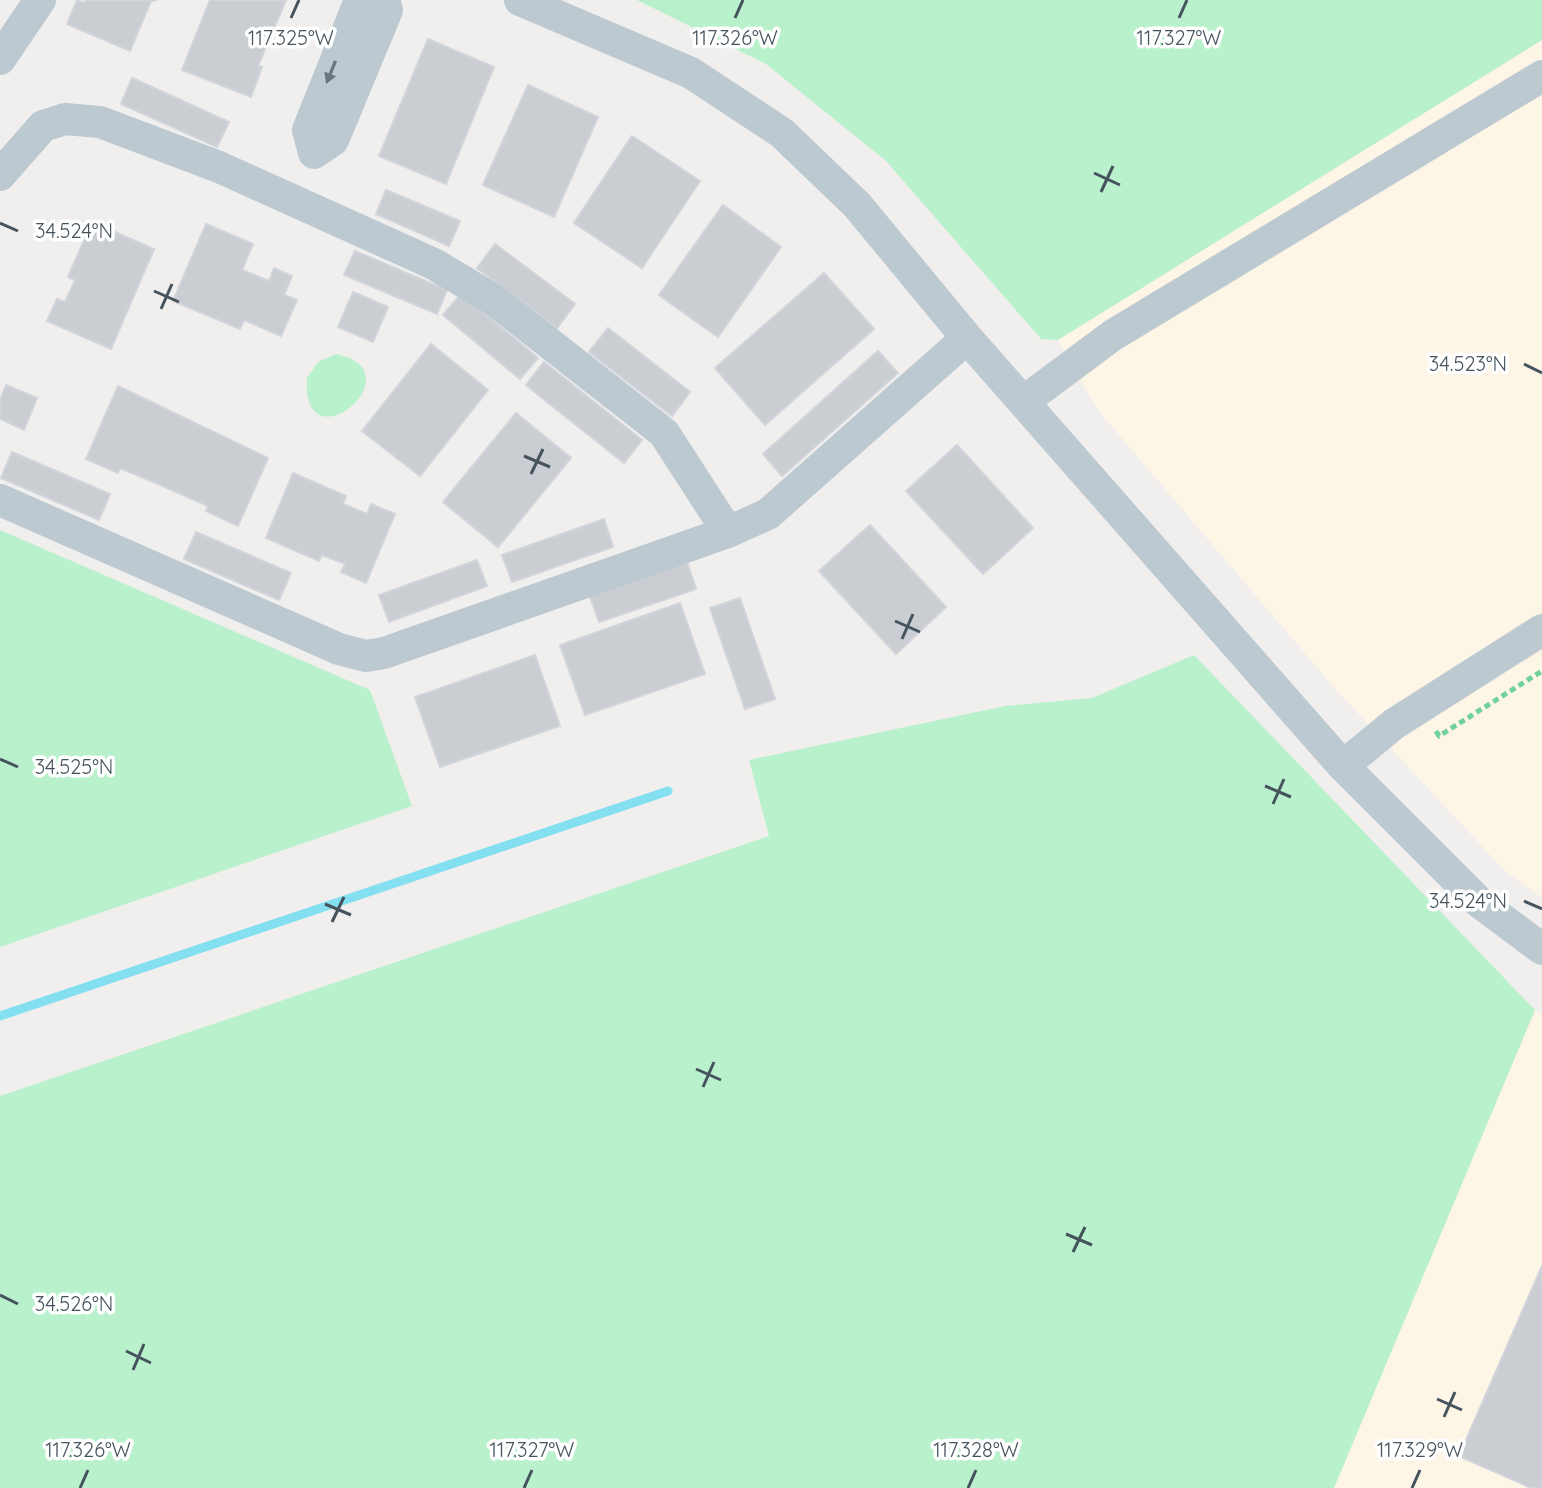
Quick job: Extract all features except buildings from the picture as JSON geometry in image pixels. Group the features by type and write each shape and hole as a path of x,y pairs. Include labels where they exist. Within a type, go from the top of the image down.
{"street":[{"path":"0,59 40,0"},
{"path":"314,153 308,130 360,0"},
{"path":"294,201 314,153 333,140 387,10 384,0"},
{"path":"520,0 691,73 782,133 857,205 967,338 1343,766 1479,902 1542,949"},
{"path":"1023,402 1113,335 1542,76"},
{"path":"0,175 43,126 65,119 100,122 219,167 434,264 506,310 664,433 728,532"},
{"path":"0,500 339,649 366,656 384,653 728,532 768,514 967,338"},
{"path":"1343,766 1394,724 1542,630"}],"shaded area":[{"path":"1542,40 1542,898 1506,872 1337,691 1097,409 1058,340"},
{"path":"1535,1010 1542,1014 1542,1488 1334,1488"}],"green space":[{"path":"637,0 1542,0 1542,40 1058,340 1041,339 886,161 766,64"},
{"path":"336,354 359,364 366,378 362,393 351,407 336,415 321,415 310,404 307,378 318,362"},
{"path":"0,530 370,690 412,806 0,947"},
{"path":"1194,655 1535,1010 1334,1488 0,1488 0,1096 769,836 749,760 1005,706 1092,698"}],"waterway":[{"path":"0,1016 668,791"}]}
